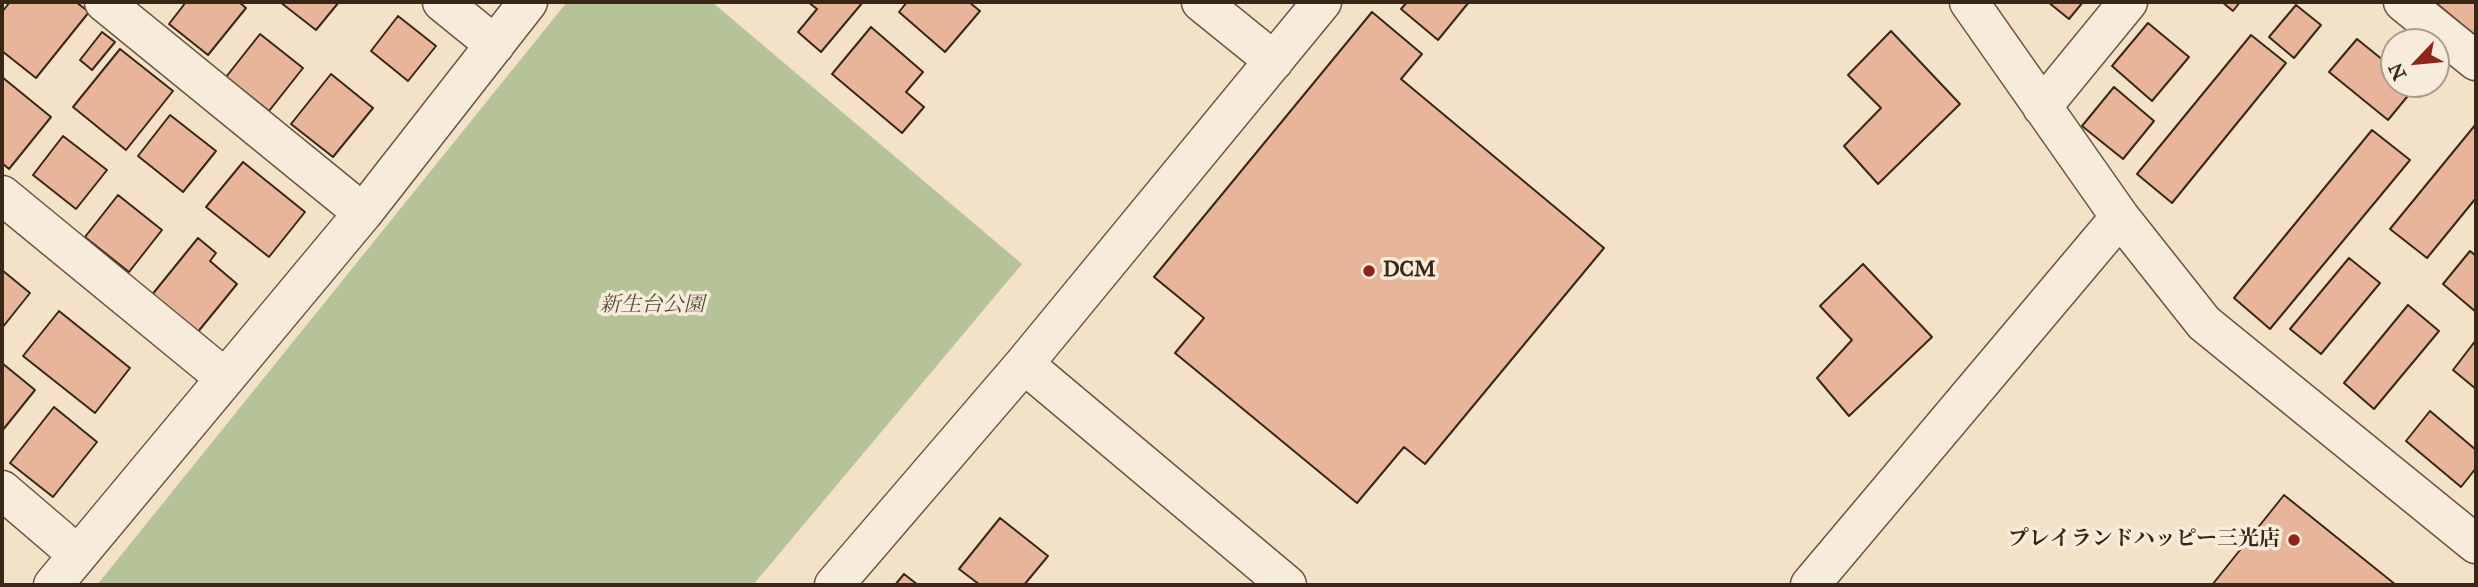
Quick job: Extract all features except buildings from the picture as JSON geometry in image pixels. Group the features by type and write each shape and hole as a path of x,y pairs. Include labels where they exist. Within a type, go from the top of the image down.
{"street":[{"path":"104,2 363,213"},
{"path":"442,2 495,45"},
{"path":"53,585 363,213 528,2"},
{"path":"1201,2 1273,61"},
{"path":"834,585 1024,364 1322,2"},
{"path":"1969,2 2120,217 2204,323 2476,544"},
{"path":"2042,107 2127,2"},
{"path":"2403,2 2476,61"},
{"path":"2,195 225,379"},
{"path":"1810,585 2120,217"},
{"path":"1024,364 1287,585"},
{"path":"2,490 78,555"}],"green space":[{"name":"新生台公園","path":"567,2 712,2 1022,264 753,585 97,585"}],"place":[{"name":"DCM","path":"1369,271"},
{"name":"プレイランドハッピー三光店","path":"2294,540"}]}
